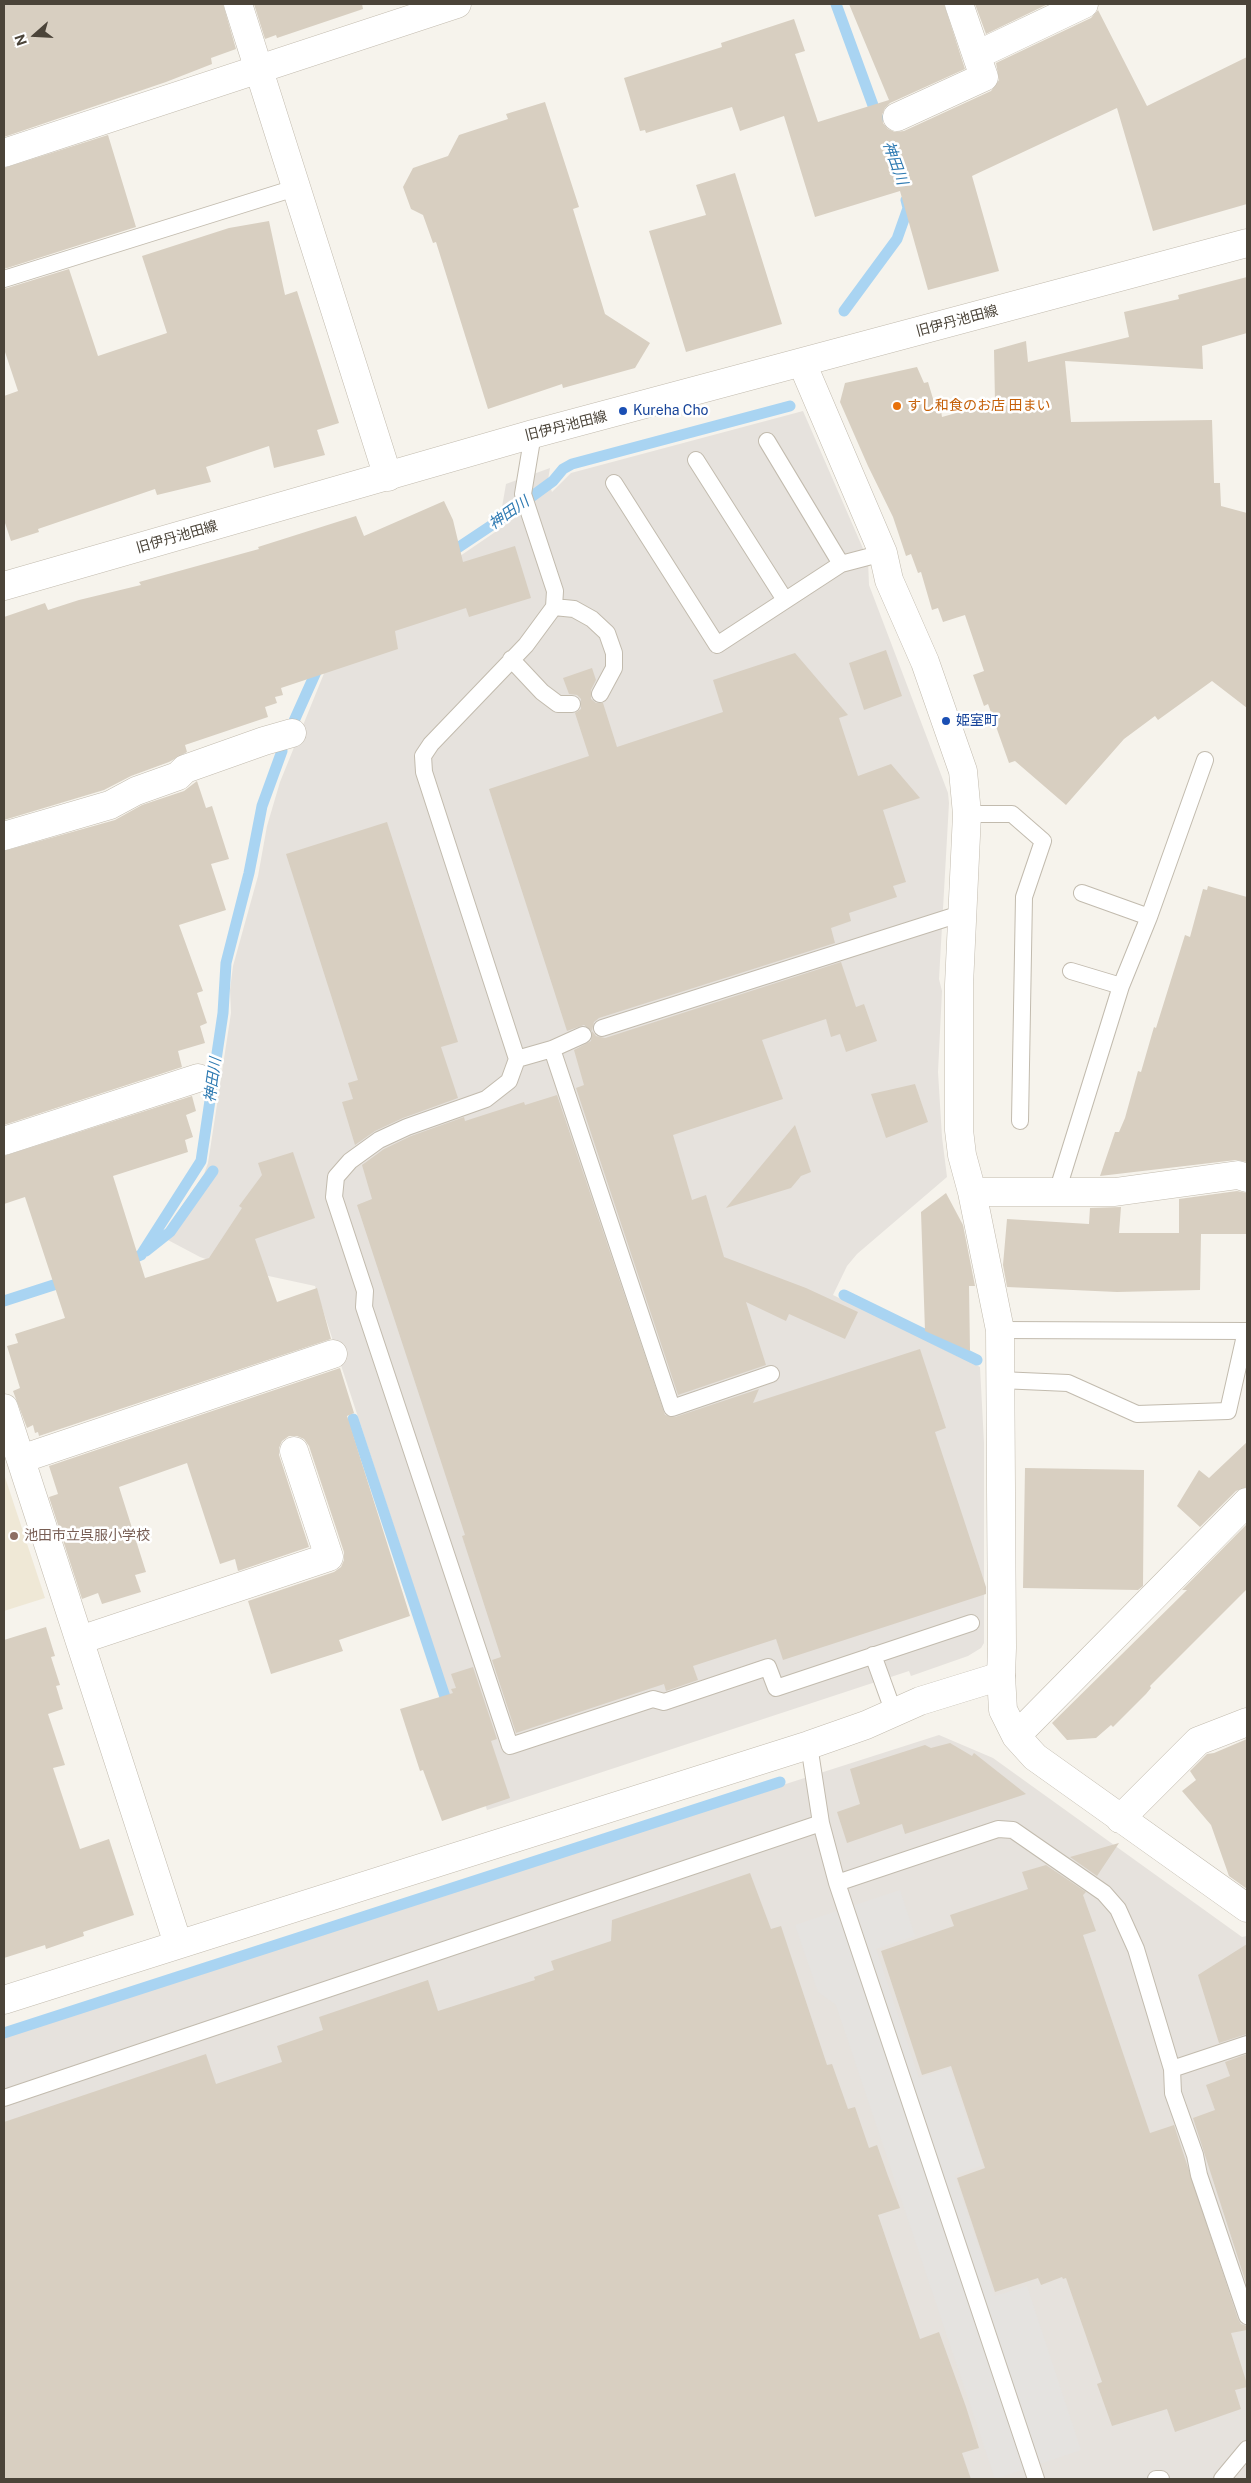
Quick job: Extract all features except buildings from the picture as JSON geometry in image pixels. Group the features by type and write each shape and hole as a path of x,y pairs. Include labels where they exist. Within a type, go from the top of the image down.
{"street":[{"path":"238,4 388,476"},
{"path":"4,152 457,4"},
{"path":"897,116 984,77 959,4"},
{"path":"977,55 1084,4"},
{"name":"旧伊丹池田線","path":"4,586 533,434 1247,243"},
{"path":"802,363 883,553 889,580 924,662 963,771 967,814 959,985 958,1087 962,1154 972,1192 1000,1330 1001,1676 1003,1710 1016,1736 1035,1757 1247,1908"},
{"path":"4,836 110,805 136,791 178,776 185,769 257,743 292,733"},
{"path":"4,1141 198,1078"},
{"path":"972,1192 1115,1192 1238,1175 1247,1178"},
{"path":"21,1459 333,1354"},
{"path":"4,1408 178,1944"},
{"path":"80,1640 330,1557 294,1451"},
{"path":"1016,1736 1247,1502"},
{"path":"4,2000 809,1745 866,1725 920,1701 1001,1676"},
{"path":"1120,1819 1198,1741 1247,1722"}],"lane":[{"path":"4,279 295,188"},
{"path":"533,434 529,468 523,494 555,591 554,607 526,645 431,744 423,756 424,772 518,1059 509,1081 486,1099 407,1127 379,1140 350,1161 336,1177 334,1197 365,1291 364,1307 510,1746 653,1700 664,1702 768,1666 776,1688 971,1622"},
{"path":"767,441 841,564"},
{"path":"696,460 785,600"},
{"path":"614,483 717,645 841,564 883,553"},
{"path":"554,607 574,609 592,619 607,633 614,653 614,668 600,694"},
{"path":"511,659 542,692 558,704 572,704"},
{"path":"1057,1192 1121,986 1149,916 1205,760"},
{"path":"967,814 1012,814 1043,841 1024,897 1020,1121"},
{"path":"1082,893 1149,916"},
{"path":"602,1028 963,913"},
{"path":"1071,971 1121,986"},
{"path":"518,1059 552,1049 583,1035"},
{"path":"552,1049 672,1408 771,1374"},
{"path":"1000,1330 1246,1331 1228,1411 1137,1414 1068,1383 1000,1380"},
{"path":"873,1655 894,1713"},
{"path":"809,1745 821,1823 837,1883 1036,2479"},
{"path":"4,2098 821,1823"},
{"path":"837,1883 998,1830 1013,1830 1104,1893 1118,1909 1136,1949 1172,2069 1173,2093 1247,2316"},
{"path":"1172,2069 1247,2044"},
{"path":"1222,2479 1247,2449"},
{"path":"1156,2479 1161,2479"}],"shaded area":[{"path":"803,411 868,560 869,585 948,793 949,803 939,979 942,991 938,1072 942,1137 947,1177 857,1254 847,1266 833,1295 980,1367 984,1443 984,1643 981,1648 968,1656 911,1676 909,1671 487,1810 315,1286 236,1269 200,1257 166,1239 177,1229 168,1226 204,1174 208,1163 231,1013 230,990 233,966 258,876 267,826 280,782 327,666 460,556 507,524 502,507 506,484 550,468 548,480 552,492 571,473"},
{"name":"池田市立呉服小学校","path":"4,1474 45,1598 4,1611"},
{"path":"939,1735 993,1758 1242,1937 1247,1936 1247,2479 4,2479 4,2034"},
{"path":"900,1890 915,1936 876,1949 919,2078 950,2068 983,2165 955,2175 995,2296 1027,2286 1081,2450 995,2479 836,2005 818,1992 795,1925"}],"waterway":[{"name":"神田川","path":"836,4 878,119"},
{"name":"神田川","path":"844,311 897,239 908,208 906,200"},
{"name":"神田川","path":"447,555 501,519 553,481 563,469 572,464 790,406"},
{"name":"神田川","path":"294,721 320,663"},
{"name":"神田川","path":"124,1262 141,1255 201,1161 223,1013 226,963 249,873 262,806 282,751"},
{"path":"146,1251 170,1232 213,1171"},
{"name":"神田川","path":"4,1301 69,1280"},
{"path":"844,1295 977,1360"},
{"path":"353,1419 449,1709"},
{"path":"4,2033 780,1782"}],"place":[{"name":"すし和食のお店 田まい","path":"897,406"},
{"name":"Kureha Cho","path":"623,411"},
{"name":"姫室町","path":"946,721"},
{"name":"池田市立呉服小学校","path":"14,1536"}]}
